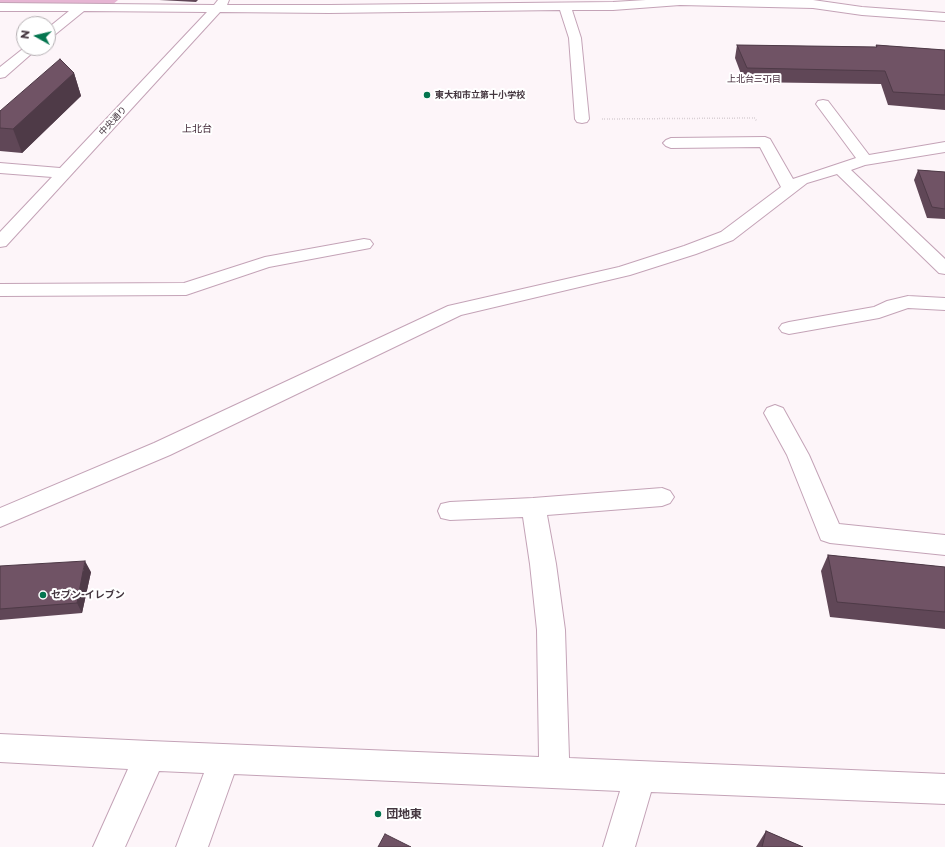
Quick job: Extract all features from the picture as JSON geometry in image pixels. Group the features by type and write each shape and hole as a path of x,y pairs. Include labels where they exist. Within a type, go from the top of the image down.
{"street":[{"path":"0,7 80,8 221,3 565,6 680,1 813,4 828,3 862,11 927,11 945,17"},
{"name":"中央通り","path":"0,242 221,3"},
{"path":"565,6 575,38 582,119"},
{"path":"56,28 80,8"},
{"path":"0,74 22,56"},
{"path":"823,104 865,160"},
{"path":"670,143 762,138 790,189"},
{"path":"0,518 162,449 455,310 624,271 690,250 727,236 802,180 865,160 945,147"},
{"path":"0,168 64,173"},
{"path":"840,168 945,269"},
{"path":"0,290 186,289 266,262 364,244"},
{"path":"788,328 879,312 894,305 908,302 945,304"},
{"path":"775,413 798,455 830,533 945,545"},
{"path":"450,511 533,507 662,497"},
{"path":"533,507 543,564 551,630 554,772"},
{"path":"0,748 150,756 945,789"},
{"path":"109,847 150,756"},
{"path":"192,847 224,759"},
{"path":"619,847 640,776"}],"path":[{"path":"582,119 755,118 761,131 762,138"}],"shaded area":[{"path":"0,0 118,0 112,5 0,3"}],"building":[{"path":"737,45 877,47 876,45 945,50 945,95 893,92 885,71 747,68"},
{"path":"60,59 74,73 13,129 0,128 0,111"},
{"path":"918,170 945,172 945,209 932,207"},
{"path":"828,555 945,567 945,612 837,602"},
{"name":"セブン-イレブン","path":"85,561 77,603 0,609 0,566"},
{"path":"766,831 803,847 762,847"},
{"path":"385,834 411,847 378,847"}],"place":[{"name":"東大和市立第十小学校","path":"427,95"},
{"name":"セブン-イレブン","path":"43,595"},
{"name":"団地東","path":"378,814"}],"district":[{"name":"上北台三丁目","path":"754,79"},
{"name":"上北台","path":"197,129"}]}
